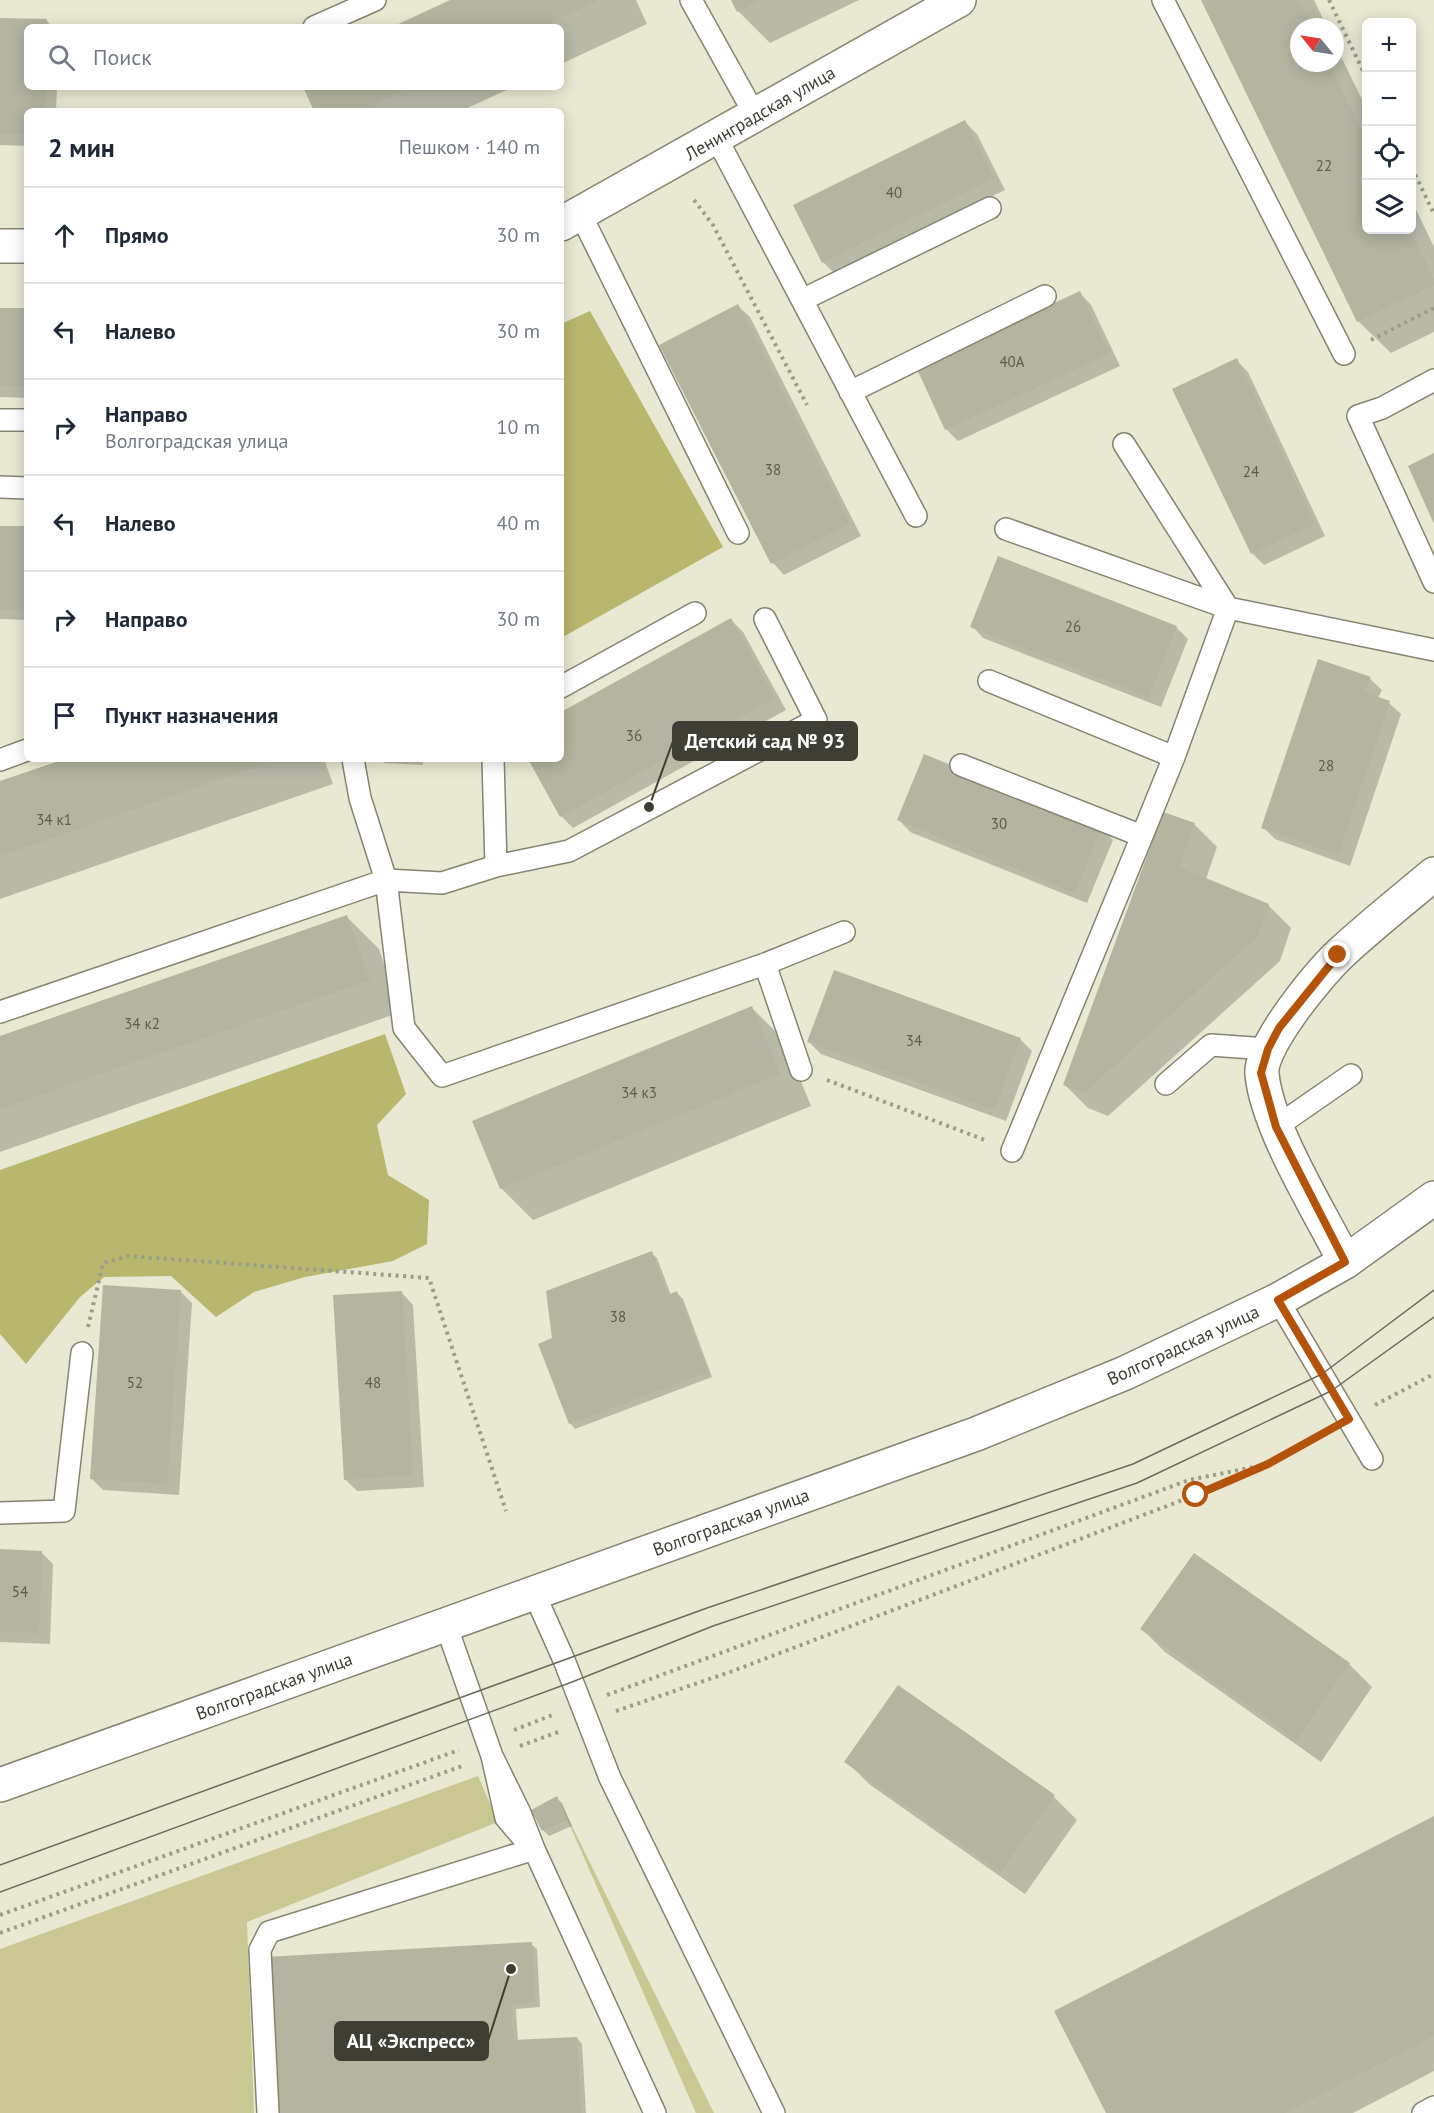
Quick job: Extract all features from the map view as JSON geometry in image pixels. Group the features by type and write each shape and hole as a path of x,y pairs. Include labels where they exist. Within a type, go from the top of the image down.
{"street":[{"name":"Ленинградская улица","path":"571,219 959,0"},
{"path":"0,246 24,246"},
{"path":"1345,1262 1276,1127 1261,1073 1268,1049 1279,1028 1338,955 1434,874"},
{"name":"Волгоградская улица","path":"0,1785 976,1434 1125,1373 1278,1300 1345,1262 1434,1198"}],"lane":[{"path":"321,24 375,0"},
{"path":"691,0 755,115"},
{"path":"1163,0 1344,354"},
{"path":"716,137 916,516"},
{"path":"802,300 990,208"},
{"path":"571,219 738,533"},
{"path":"850,392 1045,296"},
{"path":"1434,380 1382,408 1358,416 1434,582"},
{"path":"0,420 24,420"},
{"path":"1124,444 1228,608"},
{"path":"0,487 24,488"},
{"path":"1006,529 1228,608 1434,650"},
{"path":"1012,1151 1174,757 1228,608"},
{"path":"564,685 695,613"},
{"path":"0,1012 386,880 442,883 496,866 569,851 816,720 765,620"},
{"path":"989,681 1174,757"},
{"path":"0,760 24,751"},
{"path":"354,762 360,798 386,880 404,1028 442,1076 765,963 844,932"},
{"path":"493,762 496,866"},
{"path":"961,765 1142,836"},
{"path":"765,963 801,1070"},
{"path":"1166,1084 1211,1045 1268,1049"},
{"path":"1276,1127 1351,1075"},
{"path":"1278,1300 1372,1459"},
{"path":"0,1513 64,1511 82,1353"},
{"path":"534,1593 610,1778 774,2113"},
{"path":"446,1625 489,1748 506,1818 534,1849 655,2113"},
{"path":"268,2113 261,1950 269,1932 534,1849"},
{"path":"1423,2113 1434,2107"}],"path":[{"path":"1329,0 1364,72"},
{"path":"1416,176 1434,214"},
{"path":"694,200 713,225 807,405"},
{"path":"801,1070 1012,1151"},
{"path":"82,1353 103,1263 129,1256 429,1278 506,1511"},
{"path":"0,1915 585,1713 730,1672 1196,1495 1268,1464 1434,1374"},
{"path":"0,1933 585,1713 1189,1480 1268,1464"}],"shaded area":[{"path":"590,311 723,547 564,636 564,323"},
{"path":"385,1034 406,1094 377,1125 388,1175 429,1200 427,1244 393,1261 305,1277 254,1292 216,1317 171,1276 104,1277 80,1297 26,1364 0,1334 0,1170"},
{"path":"478,1776 498,1822 247,1922 254,2113 0,2113 0,1949"},
{"path":"557,1796 714,2113 696,2113"}],"building":[{"path":"450,0 599,0 547,24 398,24"},
{"path":"731,0 761,0 737,12"},
{"path":"1201,0 1299,0 1308,18 1290,18 1290,72 1333,72 1362,132 1362,234 1412,234 1434,279 1434,285 1357,322"},
{"path":"0,18 47,19 47,24 24,24 24,90 45,90 45,108 24,108 24,135 0,134"},
{"path":"304,90 406,90 367,108 313,108"},
{"path":"965,120 994,178 822,263 793,205"},
{"path":"1080,291 1109,354 945,430 916,367"},
{"path":"738,304 850,524 771,564 659,345"},
{"path":"0,308 24,308 24,387 0,386"},
{"path":"1237,358 1315,524 1251,554 1172,389"},
{"path":"1434,453 1434,524 1408,466"},
{"path":"0,526 24,526 24,609 0,609"},
{"path":"998,556 1177,626 1149,697 970,627"},
{"path":"731,618 775,698 560,817 530,762 564,762 564,710"},
{"path":"1318,659 1371,677 1364,692 1390,701 1338,855 1261,828"},
{"path":"924,754 1102,827 1075,893 897,820"},
{"path":"56,762 270,762 0,856 0,781"},
{"path":"1163,812 1195,823 1179,867 1269,904 1257,937 1084,1093 1063,1085"},
{"path":"347,915 370,980 0,1109 0,1036"},
{"path":"834,970 1021,1038 994,1110 807,1042"},
{"path":"752,1006 780,1074 500,1189 472,1121"},
{"path":"652,1251 668,1295 677,1291 708,1372 569,1424 538,1344 552,1338 546,1291"},
{"path":"103,1285 181,1290 167,1484 90,1479"},
{"path":"402,1291 413,1475 344,1480 333,1295"},
{"path":"0,1549 42,1551 39,1633 0,1632"},
{"path":"1194,1553 1350,1663 1297,1740 1140,1629"},
{"path":"898,1685 1055,1795 1001,1872 844,1762"},
{"path":"557,1796 567,1820 542,1831 531,1810"},
{"path":"1434,1816 1434,2036 1285,2113 1106,2113 1054,2011"},
{"path":"532,1942 535,2002 511,2004 513,2040 577,2037 581,2113 273,2113 265,1957"}],"tram line":[{"path":"0,1865 707,1608 1133,1464 1322,1374 1434,1290"},
{"path":"0,1892 572,1682 713,1626 1137,1483 1331,1391 1434,1317"}],"place":[{"name":"Детский сад № 93","path":"649,807"},
{"name":"АЦ «Экспресс»","path":"511,1969"}],"route":[{"path":"1196,1495 1268,1464 1349,1419 1278,1300 1345,1262 1276,1127 1261,1073 1268,1049 1279,1028 1338,955"}]}
